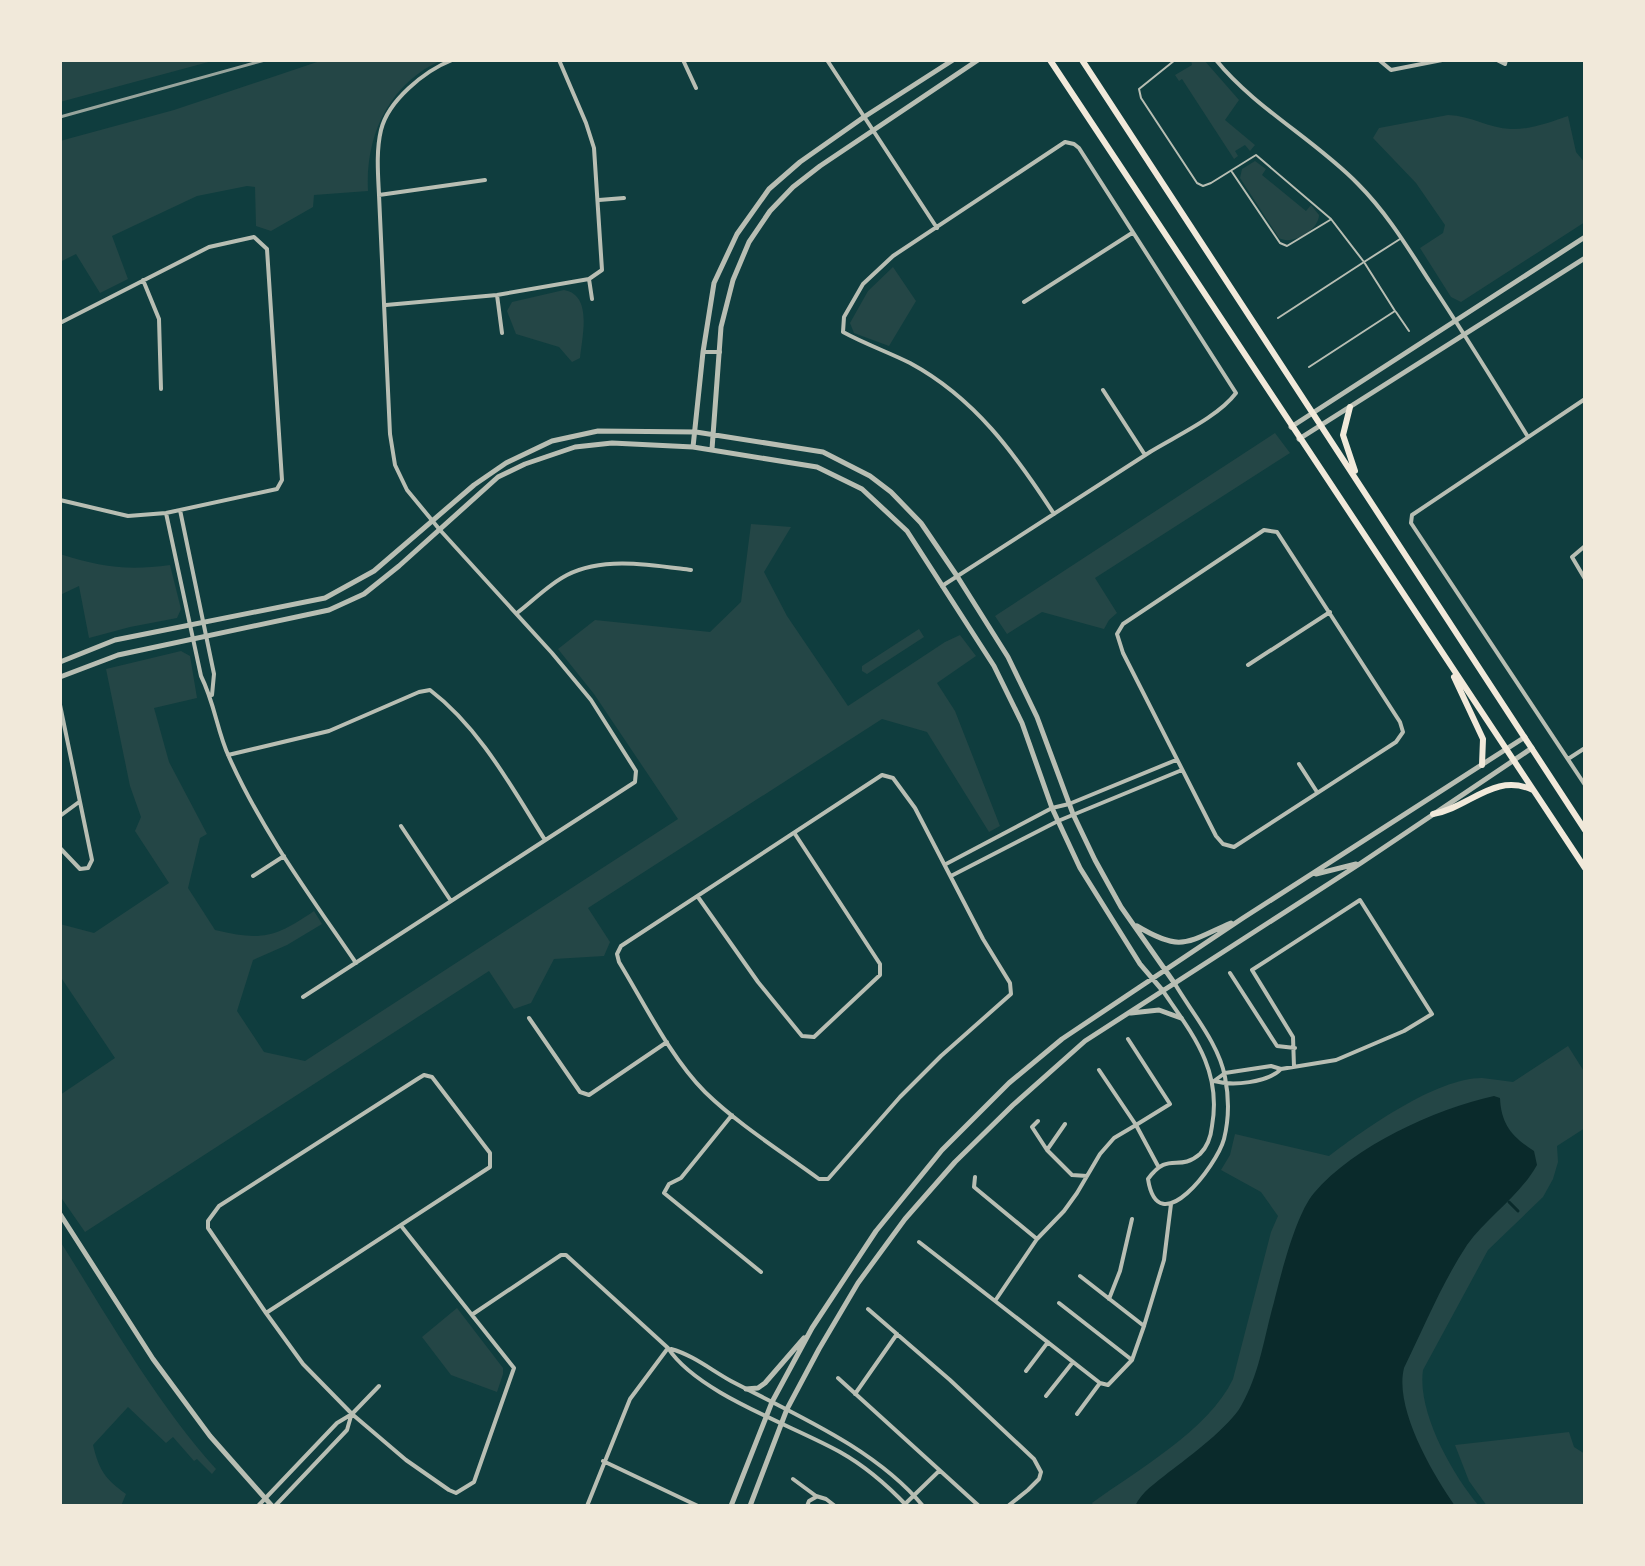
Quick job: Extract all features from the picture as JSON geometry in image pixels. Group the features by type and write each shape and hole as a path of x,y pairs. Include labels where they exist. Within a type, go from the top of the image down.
{"main road":[{"path":"1050,60 1585,868"},
{"path":"1085,60 1102,91 1585,830"},
{"path":"1350,407 1343,435 1361,486"},
{"path":"1444,655 1479,727 1484,747 1482,765"},
{"path":"1433,814 1445,812 1486,789 1501,785 1520,784 1533,790"}],"street":[{"path":"303,997 635,782 636,771 591,700 517,613 440,530 407,490 395,465 390,434 379,195 381,128 409,88 452,60"},
{"path":"386,305 497,295 589,279 602,270 594,148 559,60"},
{"path":"683,60 696,88"},
{"path":"827,60 937,228"},
{"path":"693,447 714,283 737,234 769,189 800,162 953,60"},
{"path":"712,449 721,327 733,280 749,242 770,211 793,187 978,60"},
{"path":"1216,60 1230,77 1357,183 1382,210 1528,437"},
{"path":"1379,60 1391,70 1442,60"},
{"path":"1497,60 1505,64 1506,60"},
{"path":"942,586 1228,403 1236,393 1079,148 1070,142 1065,142 893,256 863,284 844,317 843,332 912,364 945,384 1017,457 1054,514"},
{"path":"379,195 485,180"},
{"path":"599,200 624,198"},
{"path":"1024,302 1132,233"},
{"path":"60,323 209,247 254,237 267,249 282,480 277,489 166,513 128,516 60,500"},
{"path":"1291,427 1585,237"},
{"path":"1299,439 1585,258"},
{"path":"589,279 592,299"},
{"path":"143,280 159,319 161,389"},
{"path":"497,295 502,333"},
{"path":"703,352 720,352"},
{"path":"1103,390 1145,456"},
{"path":"1585,399 1412,515 1411,523 1585,785"},
{"path":"60,662 115,640 325,598 374,571 474,485 506,463 552,441 598,431 696,432 823,452 870,476 891,492 921,523 1008,657 1032,705 1073,814 1095,860 1212,1044 1225,1073 1228,1108 1221,1147 1182,1200 1171,1204 1158,1201 1150,1191 1148,1179 1158,1166 1182,1164 1203,1151 1211,1135 1214,1081 1200,1049 1163,991 1108,917 1080,868 1052,808 1022,723 994,666 907,531 862,489 817,467 693,447 612,443 575,447 498,477 364,594 329,610 118,655 60,677"},
{"path":"612,443 613,431"},
{"path":"180,510 214,674 212,698"},
{"path":"166,513 201,676 212,698 228,755 284,856 356,963"},
{"path":"1264,530 1277,532 1331,612 1400,722 1403,732 1396,742 1234,847 1223,844 1216,836 1177,759 1123,653 1117,634 1123,624 1264,530"},
{"path":"1585,546 1572,557 1585,579"},
{"path":"517,613 568,574 590,567 632,563 691,570"},
{"path":"1248,665 1331,612"},
{"path":"88,649 92,663"},
{"path":"228,755 329,731 430,690 467,727 497,765 545,840"},
{"path":"60,705 92,860 88,868 80,869 60,848"},
{"path":"731,1506 766,1415 812,1328 876,1231 942,1150 1009,1083 1062,1039 1243,918 1525,737"},
{"path":"750,1506 787,1409 858,1283 905,1219 955,1162 1013,1105 1085,1041 1361,863 1532,748"},
{"path":"1568,759 1585,748"},
{"path":"946,864 1052,808 1069,804 1177,759"},
{"path":"1299,764 1317,792"},
{"path":"951,876 1073,814 1182,770"},
{"path":"882,775 893,778 946,864 983,939 1010,983 1011,994 1005,1001 921,1077 828,1179 819,1179 703,1090 668,1042 617,954 621,946 795,834 882,775"},
{"path":"60,816 79,802"},
{"path":"401,826 451,901"},
{"path":"698,897 793,1026 802,1036 814,1037 880,975 880,964 795,834"},
{"path":"253,876 284,856"},
{"path":"1309,876 1361,863"},
{"path":"1214,1081 1225,1073 1271,1066 1281,1069 1294,1067 1336,1060 1404,1031 1432,1014 1360,900 1252,970 1293,1037 1294,1067"},
{"path":"1133,923 1172,944 1185,943 1243,918"},
{"path":"1230,973 1277,1046 1295,1048"},
{"path":"1126,1014 1159,1010 1181,1018"},
{"path":"529,1018 580,1092 589,1095 668,1042"},
{"path":"995,1301 1037,1239 1064,1211 1114,1138 1170,1104 1128,1039"},
{"path":"1214,1081 1227,1085 1275,1076 1281,1069"},
{"path":"1099,1070 1136,1125 1158,1166"},
{"path":"266,1313 402,1227 486,1170 492,1162 490,1153 432,1077 424,1075 213,1212 208,1221 211,1234 266,1313 303,1364 352,1414 406,1460 449,1490 456,1493 474,1482 514,1368 402,1227"},
{"path":"732,1115 681,1178 669,1184 664,1193 761,1272"},
{"path":"1038,1121 1032,1127 1047,1150 1072,1175 1087,1176"},
{"path":"1047,1150 1065,1124"},
{"path":"975,1177 974,1187 1037,1239"},
{"path":"919,1242 1100,1383 1108,1385 1132,1360 1144,1326 1164,1260 1171,1204"},
{"path":"60,1214 153,1359 210,1436 264,1499 274,1506 347,1430 352,1414"},
{"path":"1109,1299 1115,1291 1132,1219"},
{"path":"473,1314 561,1255 566,1255 668,1348 678,1363 717,1389 842,1453 879,1480 905,1505 939,1471"},
{"path":"1080,1276 1144,1326"},
{"path":"1059,1303 1132,1360"},
{"path":"868,1309 1034,1459 1041,1472 1039,1479 1008,1506"},
{"path":"746,1389 758,1388 765,1383 812,1328"},
{"path":"855,1395 897,1334"},
{"path":"1026,1371 1048,1342"},
{"path":"668,1348 685,1353 862,1453 923,1506"},
{"path":"587,1506 630,1399 668,1348"},
{"path":"1046,1396 1073,1362"},
{"path":"838,1378 979,1506"},
{"path":"1077,1414 1100,1383"},
{"path":"258,1506 337,1423 352,1414 379,1386"},
{"path":"603,1461 698,1506"},
{"path":"793,1479 835,1506"},
{"path":"807,1506 816,1496"}],"lane":[{"path":"1175,60 1145,81 1139,89 1141,98 1197,183 1203,186 1256,155 1331,219 1364,262 1409,331"},
{"path":"1231,171 1280,243 1287,246 1297,243 1331,219"},
{"path":"1278,318 1401,238"},
{"path":"1309,367 1395,311"}],"shaded area":[{"path":"60,60 216,60 60,102"},
{"path":"323,60 442,60 408,82 384,114 371,151 368,191 314,195 313,207 271,231 256,226 255,187 197,196 112,236 128,279 100,293 76,254 60,262 60,141 174,110"},
{"path":"1191,60 1204,60 1239,100 1225,120 1255,145 1250,151 1245,145 1235,151 1238,156 1234,159 1182,79 1179,81 1175,75 1192,65"},
{"path":"1448,115 1511,129 1532,127 1568,116 1576,152 1585,163 1585,222 1461,302 1451,297 1420,248 1443,233 1445,225 1416,183 1373,138 1379,128"},
{"path":"1255,161 1266,169 1262,175 1306,211 1311,205 1319,215 1310,231 1291,240 1279,238 1240,178 1242,169"},
{"path":"893,267 916,301 889,346 854,333 850,323 868,291"},
{"path":"564,290 573,293 579,300 584,318 580,358 572,362 559,347 516,334 507,311 512,302"},
{"path":"1275,433 1290,453 1095,578 1117,613 1104,629 1042,612 1007,634 995,616"},
{"path":"751,524 791,527 764,572 787,616 848,706 960,635 976,656 937,683 955,711 1000,826 989,832 927,732 882,719 588,908 610,942 604,956 554,959 531,1003 514,1009 489,971 85,1232 60,1196 60,1095 115,1058 60,976 60,924 94,933 169,883 135,831 141,817 130,786 106,669 181,651 190,656 197,698 154,708 169,762 207,834 200,838 188,888 215,930 231,933 267,935 289,927 314,911 322,924 287,945 253,960 237,1011 264,1052 305,1061 678,819 594,694 558,649 595,620 710,632 741,602"},
{"path":"60,554 114,567 170,565 181,609 177,618 89,638 79,586 60,595"},
{"path":"919,629 924,637 867,674 862,671 862,666"},
{"path":"1568,1046 1585,1073 1585,1128 1557,1146 1558,1162 1543,1197 1488,1250 1423,1370 1425,1404 1431,1423 1448,1460 1479,1506 1094,1506 1092,1503 1190,1432 1222,1398 1233,1379 1271,1232 1278,1216 1261,1192 1221,1170 1230,1155 1235,1134 1329,1156 1381,1119 1444,1086 1482,1078 1513,1082"},
{"path":"1494,1096 1500,1098 1509,1129 1534,1151 1537,1165 1521,1187 1467,1245 1441,1290 1404,1368 1402,1384 1417,1440 1455,1506 1135,1506 1141,1496 1218,1432 1241,1406 1257,1368 1290,1245 1301,1215 1314,1193 1351,1160 1397,1132 1447,1110"},
{"path":"60,1241 153,1388 216,1469 212,1474 197,1459 194,1461 173,1437 166,1443 128,1407 93,1445 104,1473 126,1494 121,1506 60,1506"},
{"path":"457,1308 503,1368 497,1392 451,1375 422,1337"},
{"path":"1569,1432 1574,1447 1585,1454 1585,1506 1487,1506 1469,1481 1455,1445"}],"waterway":[{"path":"1509,1202 1518,1211"}],"railway":[{"path":"60,117 265,60"}]}
